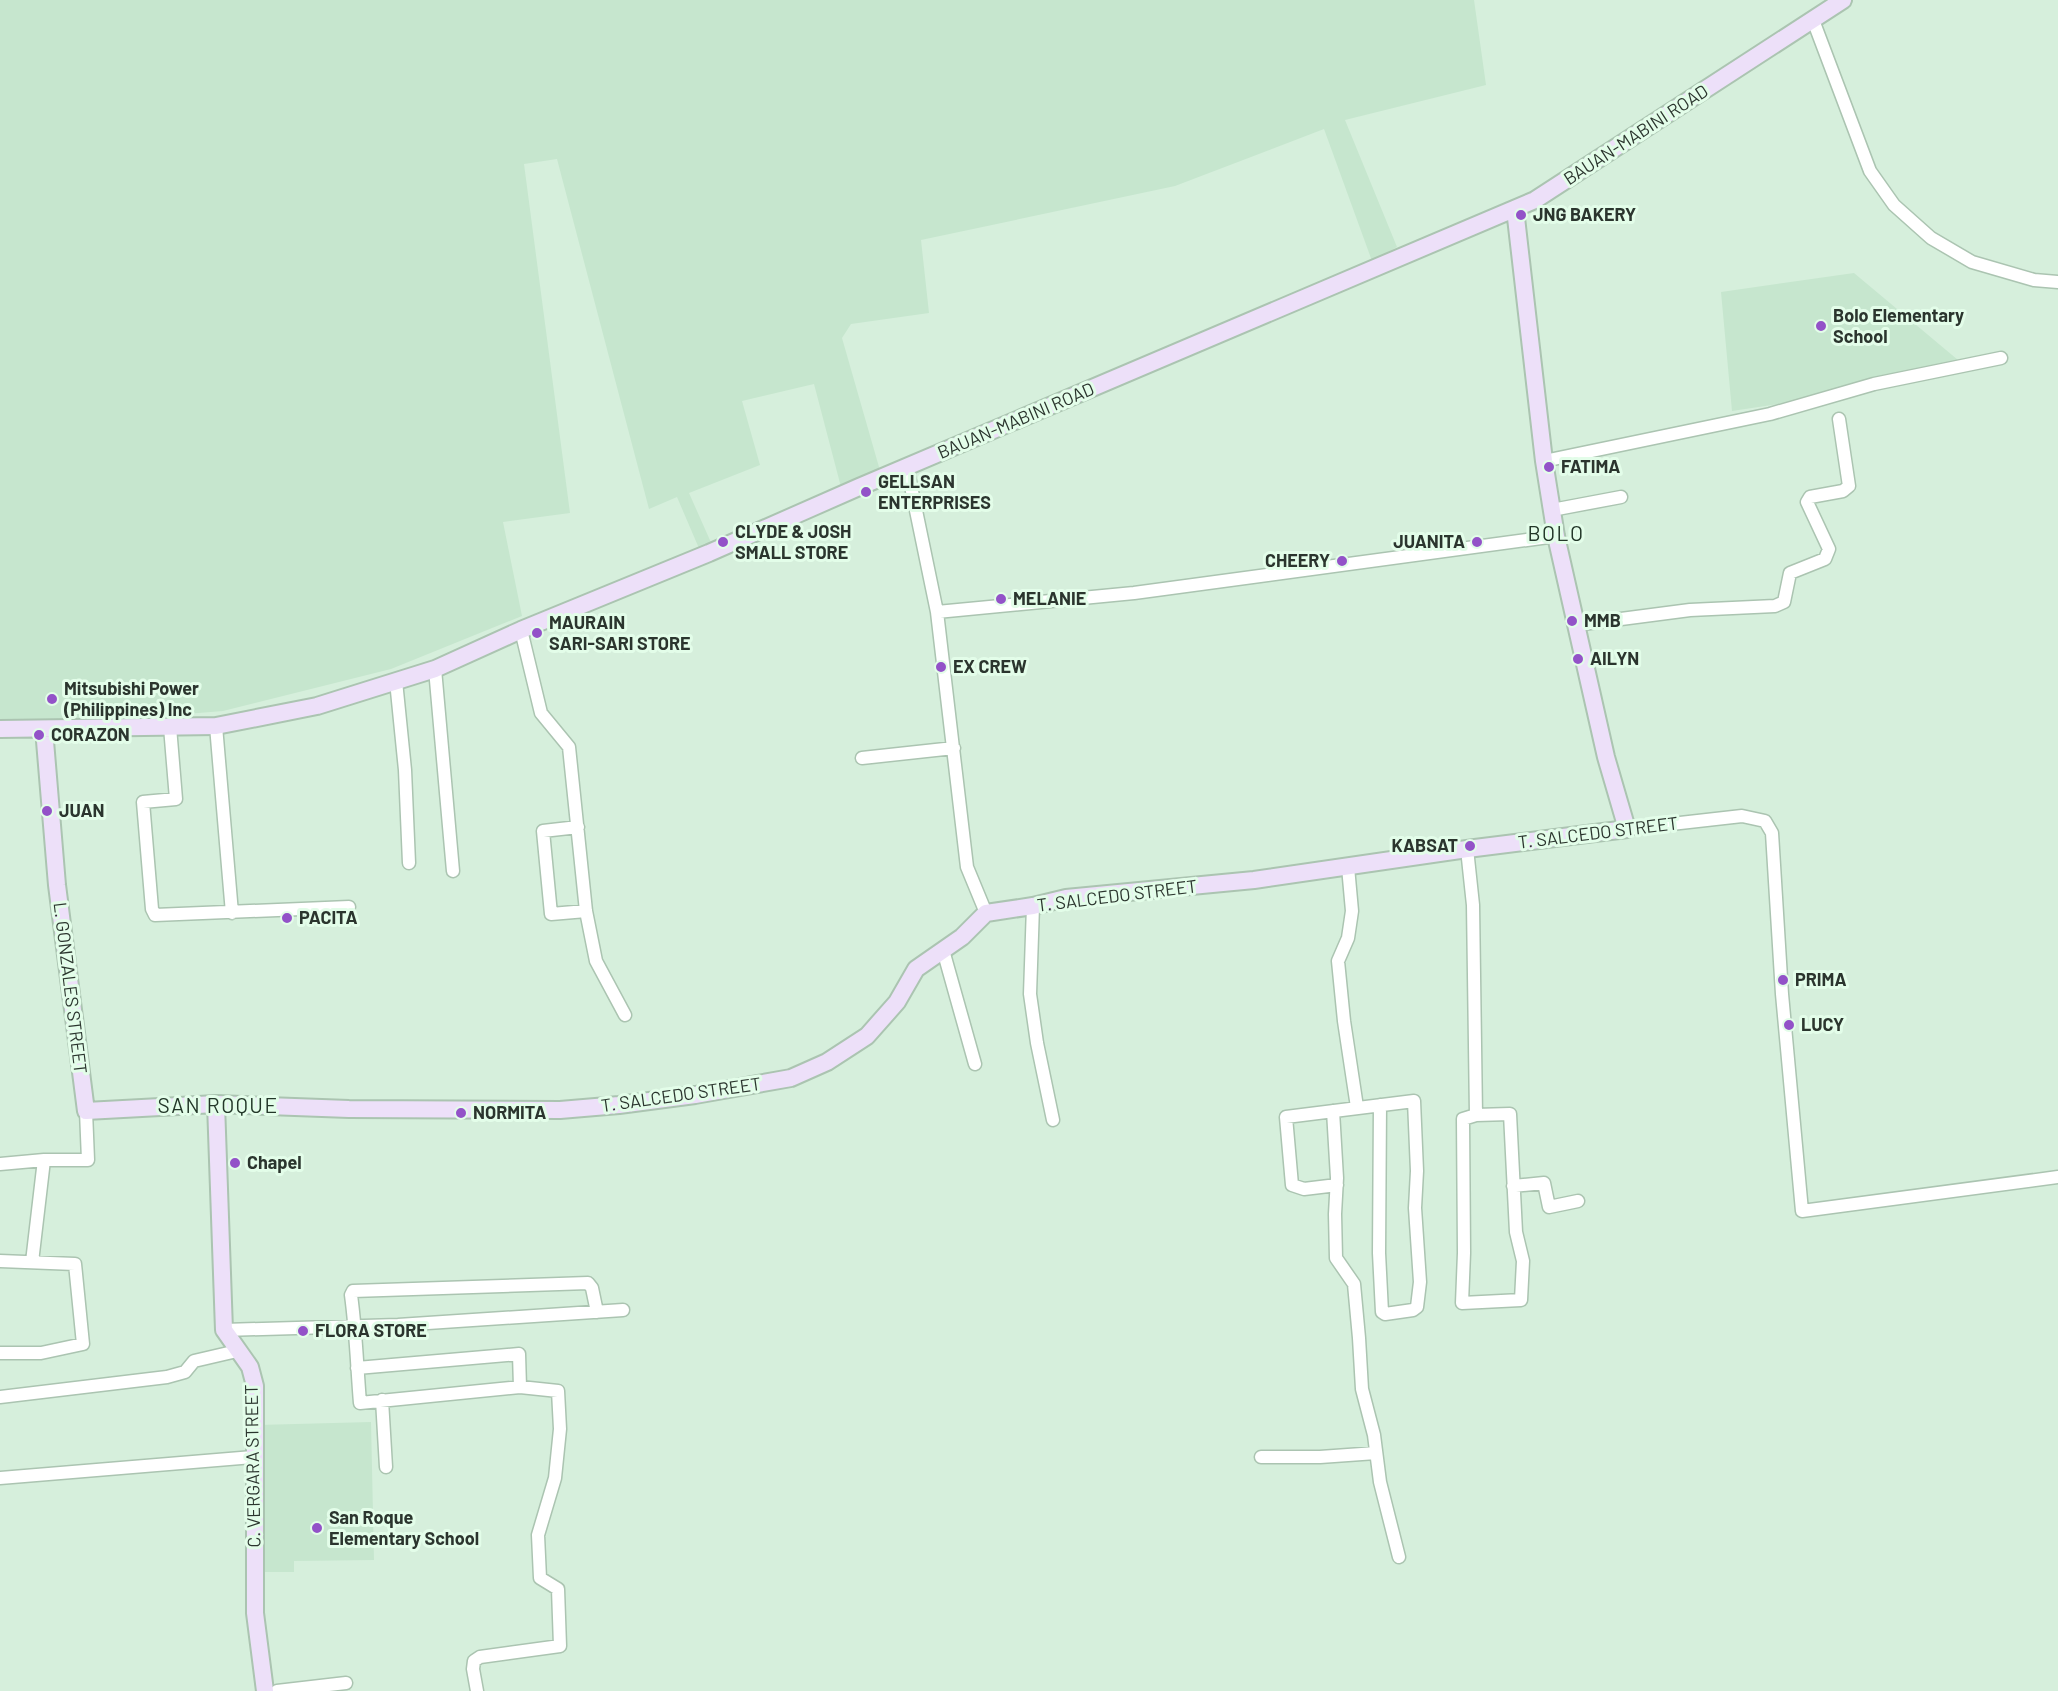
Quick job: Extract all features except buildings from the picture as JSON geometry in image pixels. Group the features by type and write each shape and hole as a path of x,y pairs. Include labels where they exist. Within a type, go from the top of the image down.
{"street":[{"name":"BAUAN-MABINI ROAD","path":"0,729 216,726 317,706 435,669 521,630 709,553 906,467 1535,201 1843,0"},
{"path":"1813,20 1870,171 1894,205 1930,238 1972,262 2034,279 2058,282"},
{"path":"1515,209 1544,461 1556,536 1606,757 1627,829"},
{"path":"1544,461 1770,414 1874,384 2001,358"},
{"path":"1575,625 1690,610 1775,606 1784,602 1790,573 1825,559 1829,549 1807,502 1810,497 1843,491 1849,486 1839,419"},
{"path":"906,467 937,612 967,867 986,913"},
{"path":"1552,510 1621,497"},
{"path":"937,612 1134,593 1556,536"},
{"path":"521,630 541,713 569,747 586,911 596,961 626,1015"},
{"path":"435,669 453,871"},
{"path":"396,681 405,770 409,863"},
{"path":"216,726 232,913"},
{"path":"171,728 176,798 143,802 152,909 156,915 350,907"},
{"name":"L. GONZALES STREET","path":"0,1164 44,1160 88,1160 86,1111 57,885 44,729"},
{"path":"862,758 954,748"},
{"name":"T. SALCEDO STREET","path":"86,1111 216,1104 350,1109 560,1110 619,1106 791,1078 827,1062 867,1036 897,1002 916,969 962,937 986,913 1066,898 1254,880 1467,849 1742,816 1765,821 1772,833 1782,994 1802,1211 2058,1177"},
{"path":"578,827 543,831 552,914 586,911"},
{"path":"1467,849 1473,905 1476,1116"},
{"path":"1348,867 1352,911 1348,938 1338,961 1357,1107"},
{"path":"1033,906 1030,994 1037,1043 1053,1120"},
{"path":"943,950 975,1064"},
{"path":"1337,1185 1304,1189 1292,1185 1286,1117 1414,1101 1417,1171 1415,1208 1420,1282 1416,1307 1413,1310 1384,1314 1382,1312 1379,1253 1380,1106"},
{"name":"C. VERGARA STREET","path":"216,1104 224,1330 250,1367 255,1386 253,1457 255,1613 265,1691"},
{"path":"1333,1111 1337,1185 1336,1258 1354,1284 1362,1389 1374,1435 1380,1482 1399,1557"},
{"path":"1510,1114 1516,1232 1523,1261 1521,1300 1462,1303 1463,1119 1476,1116 1510,1114"},
{"path":"32,1262 44,1160"},
{"path":"1513,1186 1544,1183 1549,1207 1578,1201"},
{"path":"0,1261 75,1264 83,1344 41,1353 0,1353"},
{"path":"477,1691 473,1669 474,1661 480,1656 561,1646 558,1589 540,1578 538,1535 555,1478 560,1429 558,1391 520,1387 360,1403 356,1326 351,1295 353,1291 588,1283 592,1288 597,1312"},
{"path":"224,1330 356,1326 624,1310"},
{"path":"0,1397 168,1377 184,1372 194,1361 237,1351"},
{"path":"357,1368 519,1354 520,1387"},
{"path":"382,1400 386,1467"},
{"path":"1261,1457 1320,1457 1376,1453"},
{"path":"0,1478 253,1457"},
{"path":"277,1691 346,1683"}],"shaded area":[{"path":"0,0 1474,0 1486,85 1345,120 1397,247 1372,261 1324,129 1175,186 921,240 929,313 851,324 842,338 881,474 841,487 814,384 742,401 760,465 689,493 713,547 701,553 677,497 649,509 557,159 524,164 570,513 503,522 522,616 391,669 223,711 111,720 0,719"},
{"name":"Bolo Elementary School","path":"1854,273 1958,360 1851,393 1732,411 1721,292"},
{"name":"San Roque Elementary School","path":"371,1422 374,1560 294,1561 294,1572 262,1572 258,1425"}],"place":[{"name":"JNG BAKERY","path":"1521,215"},
{"name":"Bolo Elementary School","path":"1821,326"},
{"name":"FATIMA","path":"1549,467"},
{"name":"GELLSAN ENTERPRISES","path":"866,492"},
{"name":"CLYDE & JOSH SMALL STORE","path":"723,542"},
{"name":"JUANITA","path":"1477,542"},
{"name":"CHEERY","path":"1342,561"},
{"name":"MELANIE","path":"1001,599"},
{"name":"MMB","path":"1572,621"},
{"name":"MAURAIN SARI-SARI STORE","path":"537,633"},
{"name":"AILYN","path":"1578,659"},
{"name":"EX CREW","path":"941,667"},
{"name":"Mitsubishi Power (Philippines) Inc","path":"52,699"},
{"name":"CORAZON","path":"39,735"},
{"name":"JUAN","path":"47,811"},
{"name":"KABSAT","path":"1470,846"},
{"name":"PACITA","path":"287,918"},
{"name":"PRIMA","path":"1783,980"},
{"name":"LUCY","path":"1789,1025"},
{"name":"NORMITA","path":"461,1113"},
{"name":"Chapel","path":"235,1163"},
{"name":"FLORA STORE","path":"303,1331"},
{"name":"San Roque Elementary School","path":"317,1528"}],"district":[{"name":"BOLO","path":"1556,534"},
{"name":"SAN ROQUE","path":"218,1106"}]}
